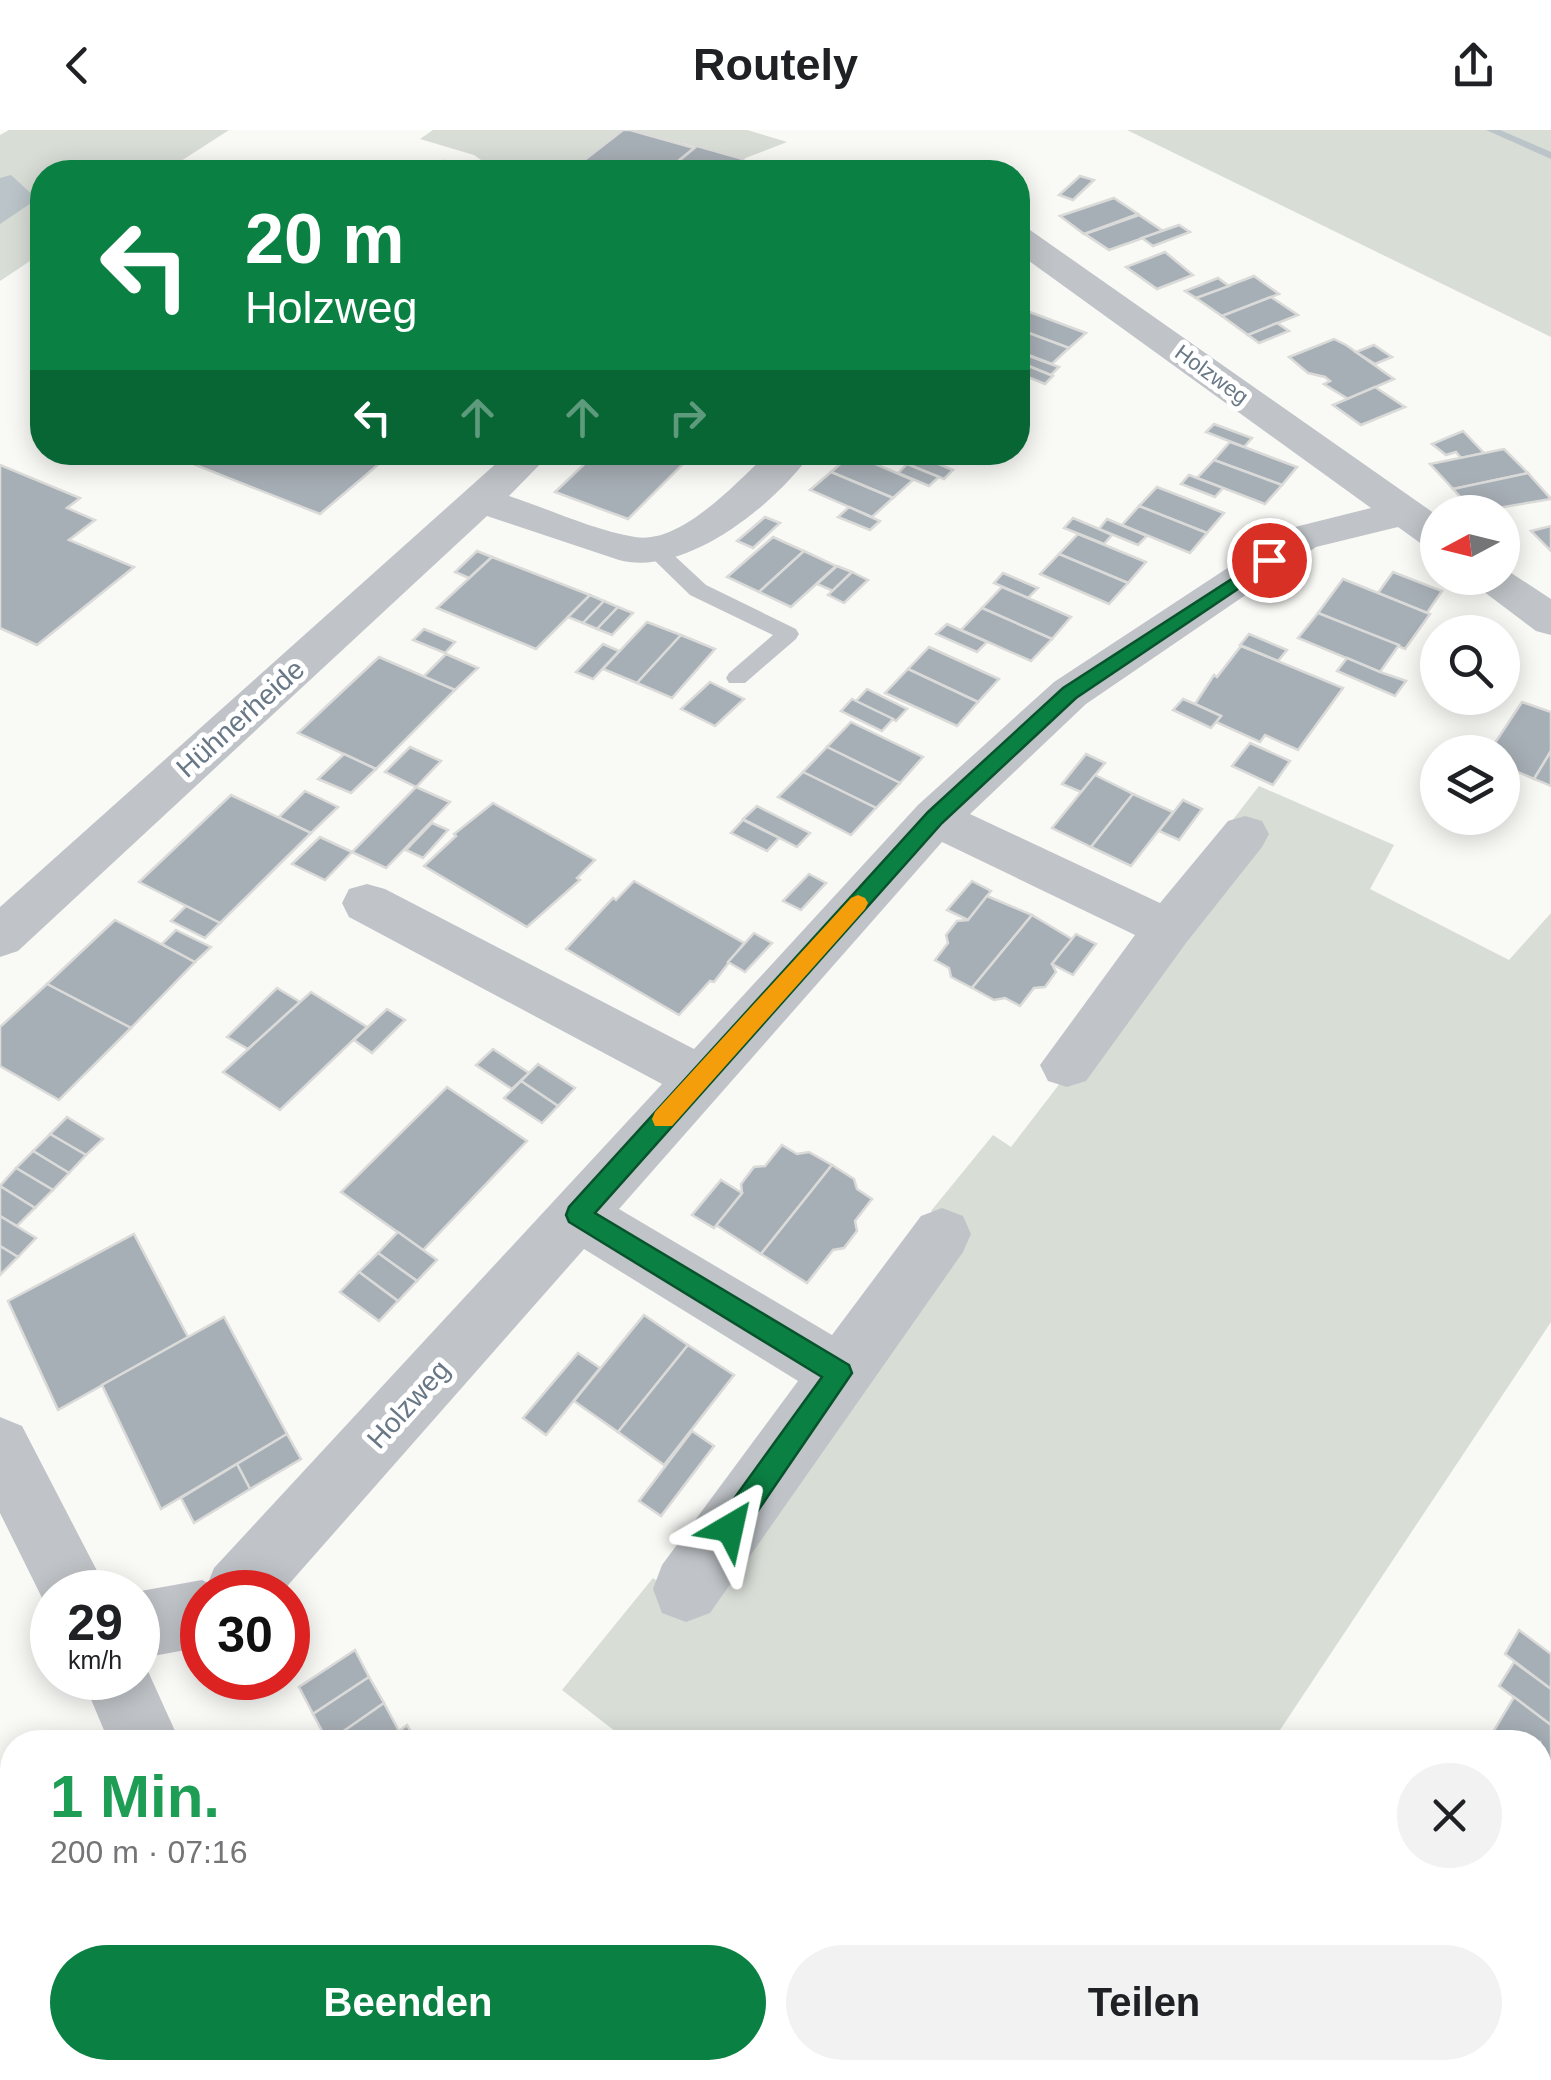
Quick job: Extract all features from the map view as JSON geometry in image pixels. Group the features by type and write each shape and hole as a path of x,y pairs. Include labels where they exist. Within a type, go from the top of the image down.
{"street":[{"name":"Holzweg","path":"1030,246 1420,523"},
{"name":"Hühnerheide","path":"0,937 519,465"},
{"path":"480,500 634,551 658,552 691,540 778,465"},
{"name":"Holzweg","path":"258,1570 935,818 1070,693 1302,538 1420,524"},
{"path":"1517,595 1551,621"},
{"path":"935,818 1168,929"},
{"path":"1067,1065 1168,929 1245,834"},
{"path":"366,903 700,1078"},
{"path":"578,1215 840,1373"},
{"path":"686,1589 942,1234"},
{"path":"0,1446 65,1570"},
{"path":"126,1700 140,1730"}],"lane":[{"path":"658,552 698,590 788,634 738,678"}],"shaded area":[{"path":"9,130 229,130 183,160 30,160 30,261 0,281 0,135"},
{"path":"433,130 623,130 584,160 481,160 420,139"},
{"path":"630,130 747,130 787,142 743,159"},
{"path":"1127,130 1551,130 1551,337"},
{"path":"11,175 30,193 30,204 0,224 0,178"},
{"path":"1259,786 1394,845 1370,889 1509,960 1551,913 1551,1322 1280,1730 614,1730 562,1690 653,1578 700,1611 958,1230 931,1211 993,1135 1011,1147 1064,1078 1231,822"}],"building":[{"path":"623,130 694,148 680,160 584,160"},
{"path":"697,146 743,159 742,160 680,160"},
{"path":"1080,176 1094,180 1073,200 1059,195"},
{"path":"1114,198 1138,214 1084,234 1060,216"},
{"path":"1139,215 1163,231 1109,250 1085,234"},
{"path":"1179,225 1190,232 1153,246 1142,238"},
{"path":"1165,252 1193,275 1157,289 1126,267"},
{"path":"1254,276 1279,294 1222,316 1196,298"},
{"path":"1218,278 1229,286 1196,298 1185,291"},
{"path":"1271,297 1298,315 1248,335 1222,316"},
{"path":"1030,312 1086,333 1069,348 1030,333"},
{"path":"1277,323 1289,331 1259,343 1248,335"},
{"path":"1030,333 1069,348 1052,364 1030,356"},
{"path":"1334,339 1394,379 1348,399 1324,384 1330,381 1325,377 1308,373 1289,357"},
{"path":"1374,345 1392,357 1375,364 1356,352"},
{"path":"1030,356 1059,367 1051,375 1030,367"},
{"path":"1030,367 1053,376 1045,384 1030,378"},
{"path":"1375,387 1405,407 1361,425 1333,405"},
{"path":"1214,424 1252,438 1244,447 1206,432"},
{"path":"1463,431 1484,453 1461,458 1456,452 1446,455 1432,444"},
{"path":"1230,442 1297,467 1282,485 1214,460"},
{"path":"1504,449 1528,473 1453,489 1430,464"},
{"path":"1214,460 1282,485 1265,504 1197,478"},
{"path":"0,465 80,498 67,508 95,520 69,540 134,567 37,645 0,628"},
{"path":"196,465 378,465 320,514"},
{"path":"583,465 682,465 628,519 555,492"},
{"path":"839,465 878,465 913,480 893,498 831,472"},
{"path":"909,465 941,465 953,470 944,479"},
{"path":"909,465 939,477 929,486 898,473"},
{"path":"831,472 893,498 872,517 810,490"},
{"path":"1528,473 1551,499 1520,504 1520,495 1458,495 1453,489"},
{"path":"1189,475 1223,488 1215,497 1181,484"},
{"path":"1157,487 1224,513 1207,533 1139,506"},
{"path":"1139,506 1207,533 1190,553 1122,525"},
{"path":"849,507 880,521 870,530 838,517"},
{"path":"765,517 780,523 753,548 737,541"},
{"path":"1073,518 1112,535 1104,544 1064,528"},
{"path":"1107,519 1147,536 1138,545 1099,529"},
{"path":"1551,526 1551,551 1531,531"},
{"path":"1078,534 1146,562 1128,583 1059,554"},
{"path":"773,537 804,551 759,592 727,577"},
{"path":"477,551 492,557 469,578 455,572"},
{"path":"804,551 836,566 791,607 759,592"},
{"path":"1059,554 1128,583 1109,604 1040,574"},
{"path":"492,557 590,595 536,649 437,608"},
{"path":"837,566 852,572 833,591 817,584"},
{"path":"852,572 868,580 844,603 828,595"},
{"path":"1393,572 1420,582 1420,595 1439,595 1427,613 1378,593"},
{"path":"1003,573 1038,588 1028,598 994,583"},
{"path":"1343,579 1430,614 1420,615 1420,628 1405,649 1318,613"},
{"path":"1002,587 1071,617 1052,639 982,608"},
{"path":"590,595 604,601 583,623 568,617"},
{"path":"604,601 618,607 597,629 583,623"},
{"path":"618,607 633,613 612,635 597,629"},
{"path":"982,608 1052,639 1031,661 961,630"},
{"path":"1318,613 1399,645 1380,672 1298,638"},
{"path":"647,622 681,635 637,683 603,669"},
{"path":"947,624 987,642 977,652 936,634"},
{"path":"424,629 455,642 445,653 413,640"},
{"path":"1249,634 1287,650 1278,661 1240,645"},
{"path":"681,635 715,649 672,698 637,683"},
{"path":"603,644 619,651 593,679 576,672"},
{"path":"1241,646 1343,688 1298,750 1265,735 1260,742 1216,722 1221,716 1195,704 1214,675 1217,677"},
{"path":"929,647 999,679 978,702 908,669"},
{"path":"446,654 478,668 455,690 423,677"},
{"path":"379,657 455,690 376,769 298,733"},
{"path":"1347,658 1406,681 1395,696 1337,671"},
{"path":"908,669 978,702 957,726 885,693"},
{"path":"710,682 744,699 715,726 681,709"},
{"path":"867,689 907,709 896,721 856,701"},
{"path":"852,699 893,719 882,731 841,711"},
{"path":"1183,699 1221,716 1211,728 1173,710"},
{"path":"1522,702 1551,712 1551,751 1534,779 1520,773 1520,735 1500,735 1513,715 1520,715"},
{"path":"851,722 923,757 900,783 827,747"},
{"path":"1250,743 1290,761 1273,785 1232,766"},
{"path":"410,747 441,761 416,787 385,772"},
{"path":"827,747 900,783 876,808 803,772"},
{"path":"1551,751 1551,786 1534,779"},
{"path":"344,754 376,769 351,793 318,779"},
{"path":"1086,754 1105,763 1081,792 1062,784"},
{"path":"803,772 876,808 851,835 778,797"},
{"path":"1095,775 1133,794 1091,847 1052,828"},
{"path":"416,787 450,802 386,868 352,852"},
{"path":"305,791 338,807 311,833 279,817"},
{"path":"1133,794 1173,812 1131,866 1091,847"},
{"path":"231,795 311,833 220,923 139,882"},
{"path":"1183,800 1202,809 1179,840 1159,831"},
{"path":"493,803 595,860 577,878 580,880 527,927 424,866 454,834"},
{"path":"757,806 810,833 797,847 743,819"},
{"path":"743,820 779,838 767,851 731,833"},
{"path":"432,823 448,830 423,858 406,850"},
{"path":"320,837 352,852 325,880 292,864"},
{"path":"809,874 826,883 801,910 783,901"},
{"path":"634,881 744,943 714,982 710,981 679,1015 566,949"},
{"path":"972,881 991,891 968,920 947,910"},
{"path":"987,896 1032,915 972,988 951,977 949,968 935,960 957,921 968,920"},
{"path":"186,906 220,923 205,938 171,921"},
{"path":"1032,915 1072,939 1052,964 1056,972 1045,987 1034,988 1020,1006 1005,998 994,1000 972,988"},
{"path":"115,920 195,962 131,1028 47,984"},
{"path":"176,930 211,947 195,962 162,944"},
{"path":"754,933 772,943 745,972 728,962"},
{"path":"1076,934 1096,944 1073,975 1052,964"},
{"path":"47,984 131,1028 59,1100 0,1066 0,1027"},
{"path":"277,988 300,1002 248,1049 227,1037"},
{"path":"311,992 367,1027 280,1110 223,1072"},
{"path":"387,1009 405,1020 372,1053 354,1040"},
{"path":"493,1049 529,1073 512,1089 476,1065"},
{"path":"538,1064 575,1088 558,1106 521,1081"},
{"path":"521,1081 558,1106 542,1123 504,1098"},
{"path":"447,1087 527,1141 423,1250 341,1192"},
{"path":"67,1117 103,1139 86,1155 50,1134"},
{"path":"50,1134 86,1155 69,1173 33,1151"},
{"path":"782,1145 797,1154 809,1152 832,1165 761,1254 716,1225 742,1193 741,1184 754,1167 765,1166"},
{"path":"33,1151 69,1173 53,1190 16,1168"},
{"path":"832,1165 854,1179 857,1189 872,1199 855,1221 857,1231 844,1248 833,1250 807,1283 761,1254"},
{"path":"16,1168 53,1190 35,1208 0,1186"},
{"path":"721,1180 742,1193 714,1228 692,1215"},
{"path":"0,1186 35,1208 17,1226 0,1216"},
{"path":"0,1216 36,1238 18,1257 0,1246"},
{"path":"398,1232 437,1260 417,1281 378,1253"},
{"path":"134,1234 188,1337 58,1410 8,1301"},
{"path":"0,1246 18,1257 0,1275"},
{"path":"378,1253 417,1281 398,1301 359,1272"},
{"path":"359,1272 398,1301 379,1321 340,1292"},
{"path":"644,1315 688,1345 618,1432 574,1401"},
{"path":"224,1317 287,1434 161,1509 102,1385"},
{"path":"688,1345 734,1375 664,1465 618,1432"},
{"path":"578,1353 600,1368 546,1435 523,1418"},
{"path":"692,1431 714,1446 661,1516 639,1501"},
{"path":"287,1434 301,1459 250,1489 237,1464"},
{"path":"237,1464 250,1489 194,1523 181,1498"},
{"path":"1519,1630 1551,1654 1551,1689 1505,1654"},
{"path":"355,1650 369,1677 313,1714 306,1700 310,1700 310,1680"},
{"path":"1514,1662 1551,1689 1551,1725 1499,1686"},
{"path":"369,1677 384,1703 345,1730 322,1730 313,1714"},
{"path":"1514,1697 1551,1725 1551,1730 1494,1730"},
{"path":"384,1703 398,1730 345,1730"}],"waterway":[{"path":"1491,130 1551,156"}],"slow traffic":[{"path":"664,1119 858,903"}],"route":[{"path":"730,1528 840,1373 578,1215 935,818 1070,693 1269,560"}]}
